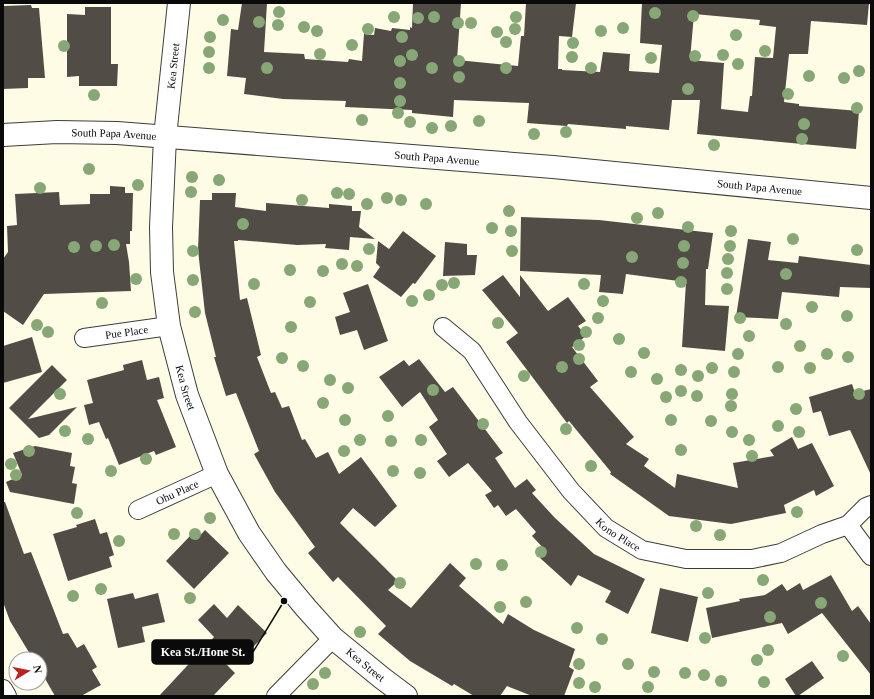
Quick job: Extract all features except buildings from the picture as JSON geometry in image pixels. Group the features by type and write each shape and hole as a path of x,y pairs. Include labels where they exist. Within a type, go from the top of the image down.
{"street":[{"name":"Kea Street","path":"179,3 165,138 161,227 162,272 169,326 187,395 217,474 253,539 276,572 333,638 406,696"},
{"name":"South Papa Avenue","path":"3,134 57,132 117,133 553,168 871,198"},
{"name":"Pue Place","path":"84,338 169,326"},
{"name":"Kono Place","path":"444,327 472,351 518,422 571,491 606,528 642,550 686,559 752,559 781,553 822,534 848,525 871,504"},
{"name":"Ohu Place","path":"138,510 217,474"},
{"path":"848,525 871,556"},
{"path":"276,696 333,638"},
{"path":"3,688 7,696"}],"place":[{"name":"Kea St./Hone St.","path":"284,601"}]}
